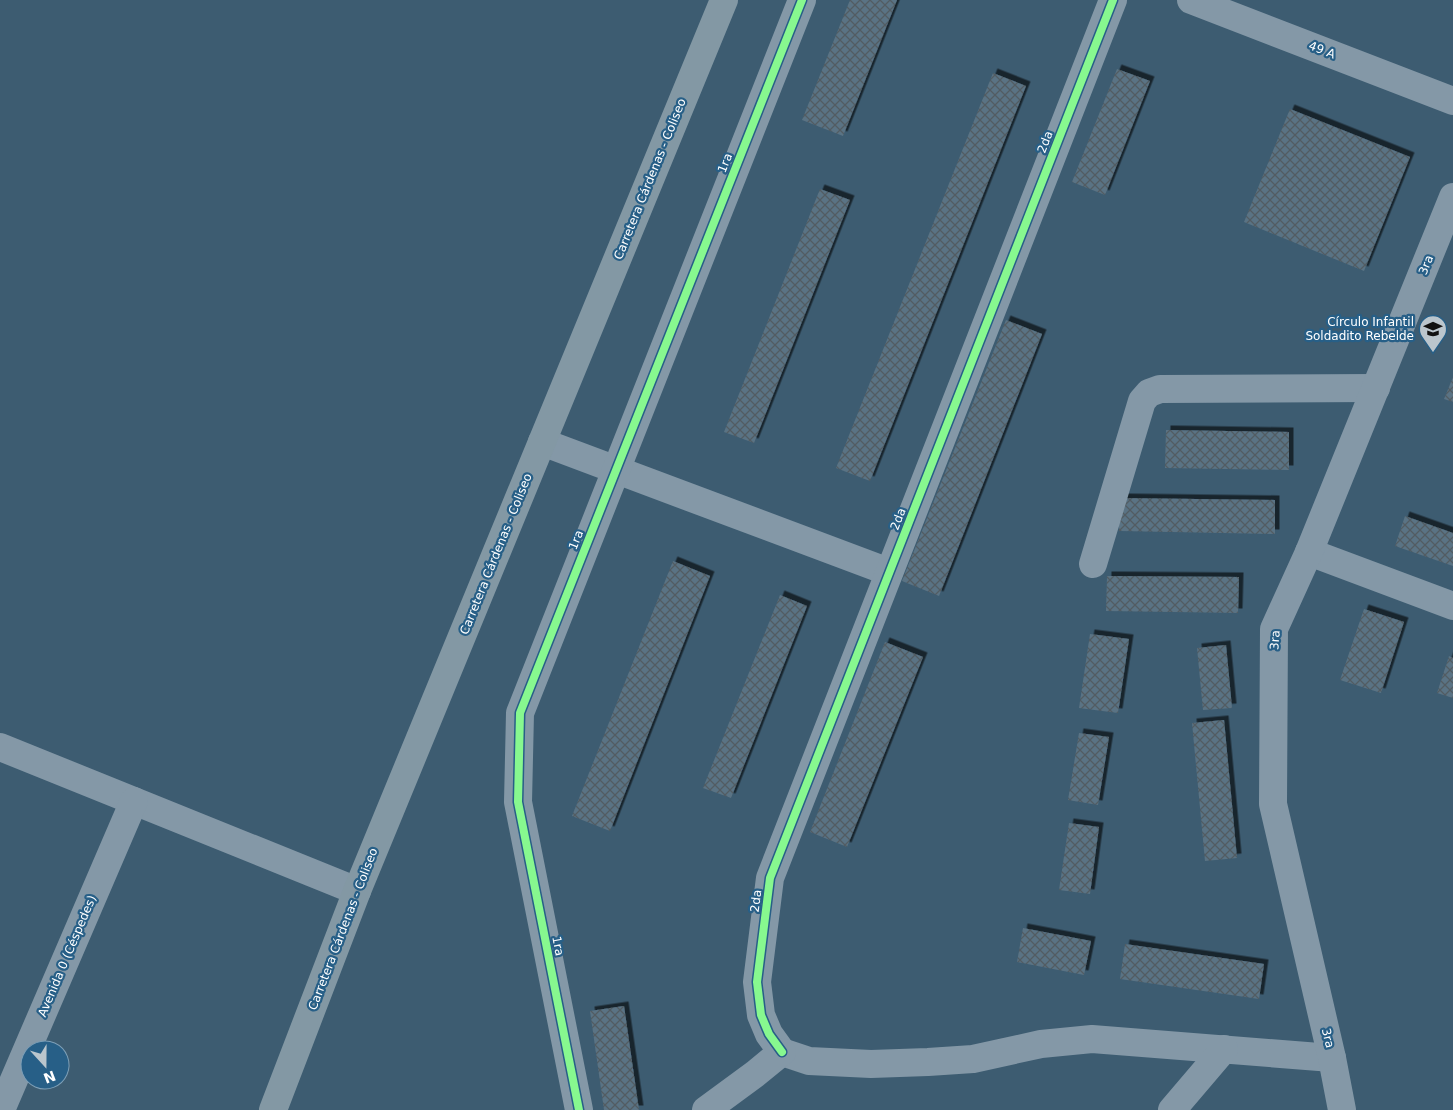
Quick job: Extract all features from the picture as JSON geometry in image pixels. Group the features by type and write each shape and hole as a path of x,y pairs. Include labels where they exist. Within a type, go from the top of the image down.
{"main road":[{"name":"Carretera Cárdenas - Coliseo","path":"273,1110 357,891 724,0"}],"street":[{"name":"1ra","path":"579,1110 518,802 520,713 802,0"},
{"name":"2da","path":"782,1052 769,1034 761,1015 757,982 770,878 1113,0"},
{"name":"49 A","path":"1191,0 1453,100"},
{"name":"3ra","path":"1342,1110 1332,1058 1273,804 1274,629 1309,552 1453,197"},
{"path":"1093,564 1142,401 1149,393 1160,389 1376,388"},
{"path":"542,442 889,572"},
{"path":"1309,552 1453,606"},
{"path":"0,747 357,891"},
{"name":"Avenida 0 (Céspedes)","path":"1,1110 134,801"},
{"path":"706,1110 782,1052 810,1061 871,1064 973,1059 1041,1044 1092,1039 1332,1058"},
{"path":"1172,1110 1224,1049"}],"building":[{"path":"850,0 897,0 843,136 802,120"},
{"path":"1117,69 1150,81 1105,195 1072,182"},
{"path":"993,73 1026,86 870,481 836,468"},
{"path":"1290,109 1410,157 1364,271 1244,222"},
{"path":"820,189 850,200 754,443 724,432"},
{"path":"1006,320 1042,334 939,596 902,581"},
{"path":"1453,377 1453,402 1444,399"},
{"path":"1166,430 1289,432 1289,470 1165,468"},
{"path":"1119,498 1275,500 1275,534 1119,531"},
{"path":"1405,516 1453,533 1453,566 1395,546"},
{"path":"673,561 710,576 610,831 572,816"},
{"path":"1107,576 1239,577 1238,613 1106,611"},
{"path":"780,595 807,606 731,798 703,788"},
{"path":"1364,609 1404,622 1381,693 1340,680"},
{"path":"1090,634 1129,639 1118,713 1079,708"},
{"path":"885,642 923,657 847,847 810,832"},
{"path":"1226,645 1232,708 1203,710 1197,648"},
{"path":"1449,656 1453,658 1453,698 1437,693"},
{"path":"1224,720 1237,858 1205,861 1192,723"},
{"path":"1079,733 1109,737 1098,805 1068,800"},
{"path":"1069,823 1099,827 1090,894 1059,890"},
{"path":"1023,928 1091,941 1084,975 1017,962"},
{"path":"1125,944 1264,964 1259,999 1120,979"},
{"path":"624,1006 639,1110 604,1110 590,1011"}],"cycle path":[{"path":"579,1110 518,802 520,713 802,0"},
{"path":"782,1052 769,1034 761,1015 757,982 770,878 1113,0"}],"place":[{"name":"Círculo Infantil Soldadito Rebelde","path":"1433,353"}]}
